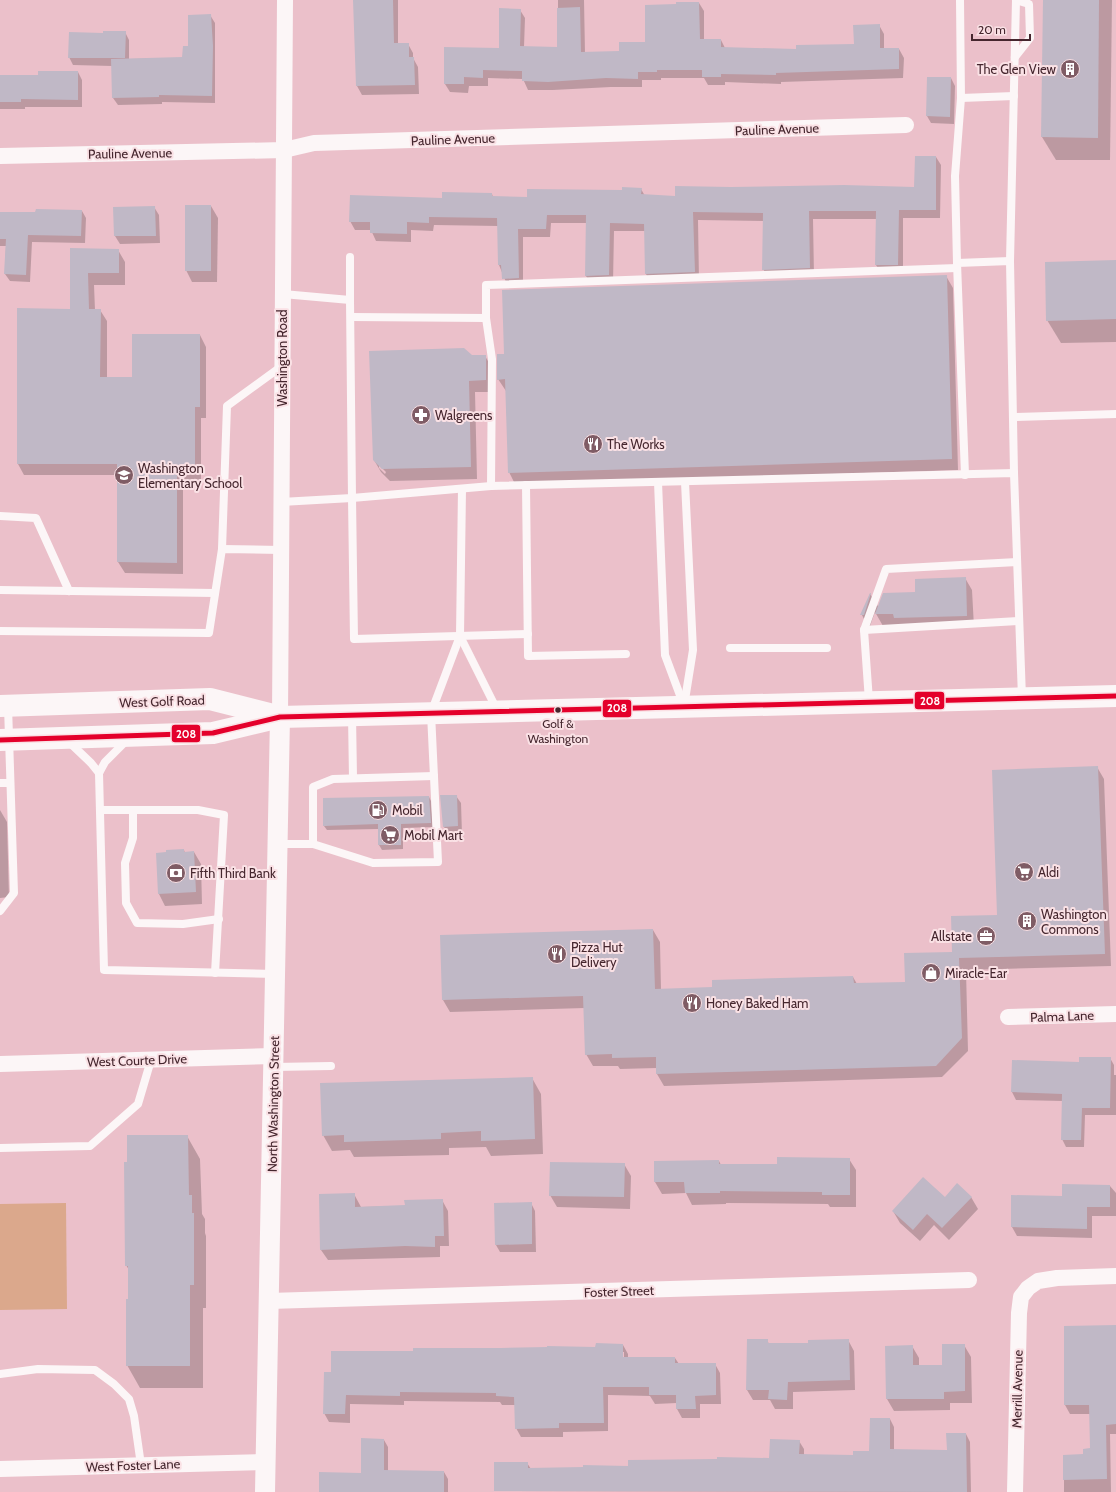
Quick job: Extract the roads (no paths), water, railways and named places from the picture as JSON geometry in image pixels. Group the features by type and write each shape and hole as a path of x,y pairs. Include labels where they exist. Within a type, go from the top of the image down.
{"main road":[{"path":"4,740 213,734 280,717 1116,696"},
{"name":"West Golf Road","path":"4,706 210,700 280,717"}],"street":[{"name":"Washington Road","path":"280,717 285,0"},
{"name":"Pauline Avenue","path":"0,156 284,150 314,143 906,125"},
{"name":"North Washington Street","path":"266,1492 280,717"},
{"name":"Palma Lane","path":"1008,1017 1116,1014"},
{"name":"West Courte Drive","path":"0,1064 151,1060 273,1061"},
{"name":"Merrill Avenue","path":"1015,1492 1019,1313 1021,1297 1028,1288 1038,1281 1057,1278 1116,1276"},
{"name":"Foster Street","path":"269,1301 969,1280"},
{"name":"West Foster Lane","path":"0,1469 266,1462"}],"lane":[{"path":"960,0 960,98 955,176 965,475"},
{"path":"1015,58 1030,38 1029,4 1016,0 1010,261 1014,474 1022,699"},
{"path":"960,98 1014,96"},
{"path":"350,257 354,639 528,634"},
{"path":"491,486 492,359 486,318 486,285 957,265 1010,261"},
{"path":"283,294 350,300"},
{"path":"351,317 486,318"},
{"path":"0,631 209,633 222,549 227,406 282,366"},
{"path":"1014,417 1116,414"},
{"path":"281,502 352,498 491,486 1014,474"},
{"path":"658,482 664,655 684,707"},
{"path":"684,482 694,650 684,707"},
{"path":"526,486 528,656 626,654"},
{"path":"277,844 314,844 373,863 438,862 431,713 460,636 462,489"},
{"path":"0,516 36,518 69,591"},
{"path":"222,549 281,550"},
{"path":"869,703 864,630 886,569 1017,562"},
{"path":"0,590 215,593"},
{"path":"864,630 1019,621"},
{"path":"460,636 497,711"},
{"path":"730,648 827,648"},
{"path":"0,911 14,893 10,783 4,740 4,706"},
{"path":"352,715 353,778"},
{"path":"131,736 104,762 99,773 104,970 275,974"},
{"path":"65,738 91,763 99,773"},
{"path":"314,844 313,787 333,779 434,776"},
{"path":"0,783 10,783"},
{"path":"100,810 198,810 224,815 219,919 214,973"},
{"path":"133,810 133,838 124,863 126,903 137,922 183,924 219,919"},
{"path":"0,1148 90,1146 138,1104 151,1060"},
{"path":"273,1061 331,1066"},
{"path":"0,1374 38,1369 95,1370 114,1384 129,1399 134,1416 141,1465"}],"place":[{"name":"The Glen View","path":"1070,69"},
{"name":"Walgreens","path":"421,415"},
{"name":"The Works","path":"593,444"},
{"name":"Washington Elementary School","path":"124,475"},
{"name":"Golf & Washington","path":"558,710"},
{"name":"Mobil","path":"378,810"},
{"name":"Mobil Mart","path":"390,835"},
{"name":"Aldi","path":"1024,872"},
{"name":"Fifth Third Bank","path":"176,873"},
{"name":"Washington Commons","path":"1027,921"},
{"name":"Allstate","path":"986,936"},
{"name":"Pizza Hut Delivery","path":"557,954"},
{"name":"Miracle-Ear","path":"931,973"},
{"name":"Honey Baked Ham","path":"692,1003"}]}
